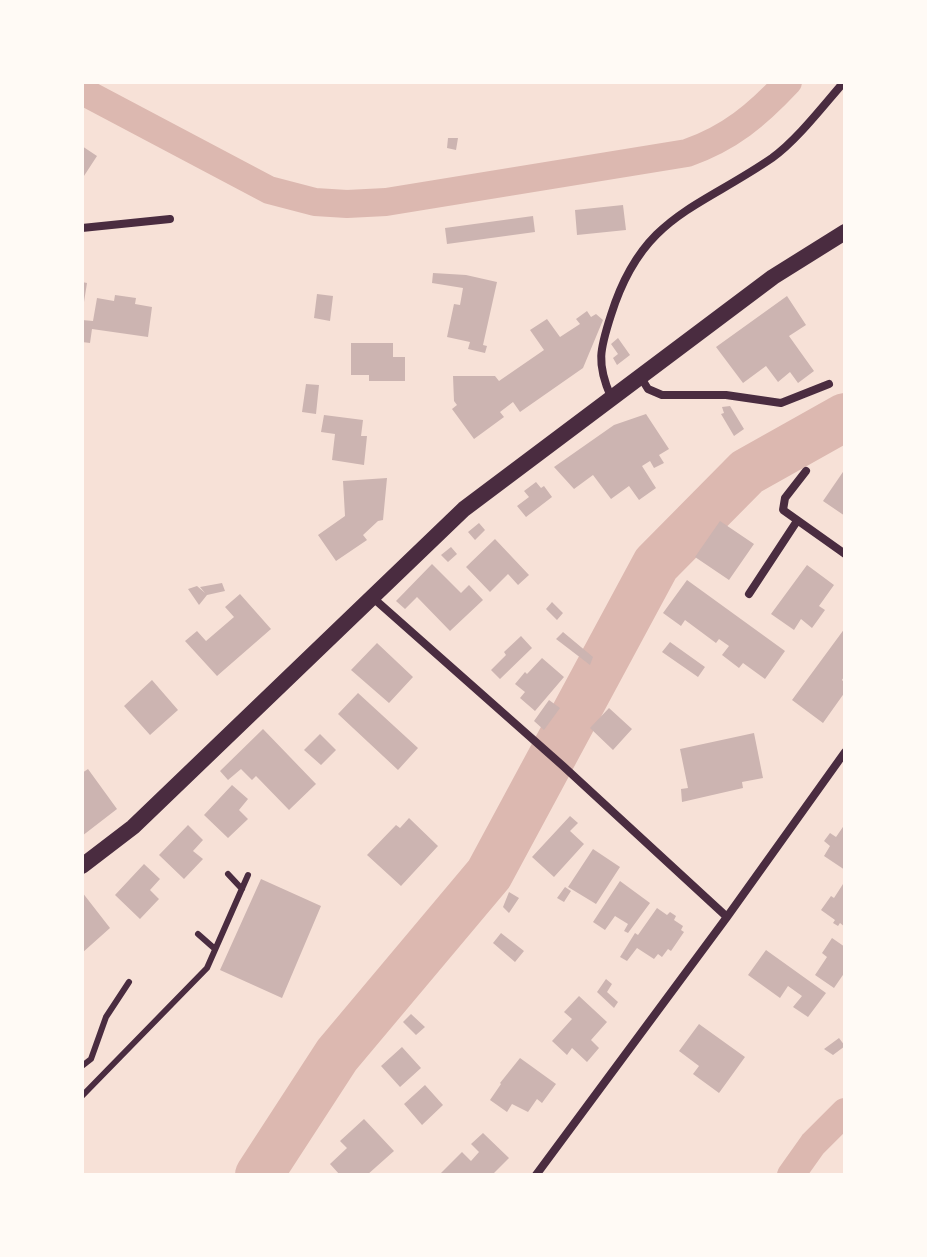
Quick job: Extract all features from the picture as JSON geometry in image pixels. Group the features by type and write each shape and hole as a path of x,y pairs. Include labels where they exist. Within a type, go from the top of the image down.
{"main road":[{"path":"82,866 133,827 464,509 773,277 845,232"}],"street":[{"path":"611,397 600,374 601,344 621,283 642,249 668,222 775,156 844,82"},
{"path":"82,228 170,219"},
{"path":"640,375 648,389 662,395 726,395 781,403 829,384"},
{"path":"806,471 785,498 783,510 845,554"},
{"path":"749,594 797,521"},
{"path":"371,596 727,917"},
{"path":"536,1175 845,752"}],"lane":[{"path":"228,874 242,889"},
{"path":"82,1096 207,968 248,875"},
{"path":"198,934 215,949"},
{"path":"82,1066 91,1059 106,1017 129,982"}],"building":[{"path":"448,138 458,138 456,150 447,148"},
{"path":"82,146 97,156 82,179"},
{"path":"623,205 626,230 577,235 575,210"},
{"path":"533,216 535,232 447,244 445,228"},
{"path":"433,273 466,275 497,282 483,345 487,346 485,353 468,349 470,342 447,337 454,304 460,305 463,288 432,283"},
{"path":"82,282 87,283 84,302 82,302"},
{"path":"317,294 333,296 330,321 314,318"},
{"path":"115,295 136,298 135,304 152,307 148,337 92,329 90,343 82,342 82,320 93,321 97,298 114,301"},
{"path":"787,296 806,325 789,336 814,371 798,383 790,372 778,382 766,366 743,383 716,347"},
{"path":"587,311 591,317 596,314 603,320 583,368 520,412 513,402 500,412 504,417 474,439 452,409 457,405 454,401 453,376 495,376 499,381 544,350 530,330 547,319 560,337 580,324 576,319"},
{"path":"618,338 630,355 617,365 613,358 618,354 611,344"},
{"path":"351,343 393,343 393,357 405,357 405,381 369,381 369,375 351,375"},
{"path":"306,384 319,385 316,414 302,412"},
{"path":"730,406 744,429 734,436 721,414 724,413 722,407"},
{"path":"646,414 669,449 659,455 664,463 654,468 650,461 642,466 656,488 639,500 629,486 611,499 593,475 574,489 554,467 614,425"},
{"path":"324,415 363,420 361,436 367,436 364,465 332,460 335,434 321,432"},
{"path":"845,469 845,516 823,501"},
{"path":"387,478 383,520 363,535 367,540 336,561 318,535 345,516 343,481"},
{"path":"536,482 541,488 544,486 552,497 526,517 517,506 529,497 524,491"},
{"path":"720,521 754,544 729,580 695,557"},
{"path":"479,523 485,530 475,540 468,532"},
{"path":"495,539 529,575 518,585 508,574 490,592 466,567"},
{"path":"451,547 457,554 448,562 441,555"},
{"path":"432,564 461,593 469,585 483,600 450,631 417,597 405,609 396,601"},
{"path":"807,565 834,585 819,606 825,610 812,628 801,619 794,630 771,614"},
{"path":"687,580 785,651 765,679 743,663 739,668 722,655 729,646 719,639 716,643 685,620 681,626 663,613"},
{"path":"222,583 225,591 207,595 199,605 188,589 197,586 205,593 200,587"},
{"path":"240,594 271,629 217,676 185,641 197,631 206,641 234,617 225,607"},
{"path":"552,602 563,613 557,620 546,609"},
{"path":"845,628 845,675 842,680 845,692 823,723 792,700"},
{"path":"563,632 593,657 590,665 556,639"},
{"path":"521,636 532,648 500,679 491,670"},
{"path":"670,642 705,667 698,677 662,652"},
{"path":"377,643 413,677 389,703 351,670"},
{"path":"542,658 564,677 535,711 520,698 525,692 515,684"},
{"path":"152,680 178,710 150,735 124,706"},
{"path":"358,693 418,748 398,770 338,714"},
{"path":"549,700 560,708 544,730 534,721"},
{"path":"609,708 632,729 613,750 590,728"},
{"path":"263,729 316,784 289,810 256,776 252,780 241,769 228,780 220,771"},
{"path":"754,733 763,778 742,782 743,788 682,802 681,789 688,788 680,749"},
{"path":"320,734 336,750 321,765 304,750"},
{"path":"88,769 117,809 82,836 82,773"},
{"path":"232,785 248,799 239,810 248,819 228,838 204,815"},
{"path":"570,816 578,823 570,831 584,844 554,877 532,857"},
{"path":"409,818 438,846 401,886 367,855 396,825 400,828"},
{"path":"845,824 845,870 824,856 830,846 824,841 830,833 836,837"},
{"path":"188,825 203,840 193,851 203,859 184,879 159,855"},
{"path":"593,849 620,867 596,904 568,887"},
{"path":"144,864 160,879 150,890 159,899 140,919 115,895"},
{"path":"261,879 321,906 282,998 220,970"},
{"path":"620,881 650,903 628,933 624,931 628,924 615,916 605,930 593,922"},
{"path":"843,884 845,927 833,923 835,920 821,910"},
{"path":"565,887 571,891 564,902 557,898"},
{"path":"82,892 110,928 82,953"},
{"path":"509,892 519,898 509,913 503,907"},
{"path":"657,908 667,915 670,912 676,916 674,920 683,926 681,930 684,932 671,951 668,949 662,957 658,954 654,959 637,948 627,961 620,957 635,933 638,935"},
{"path":"501,933 524,951 515,962 493,943"},
{"path":"832,938 845,947 845,972 834,988 815,975 827,957 822,953"},
{"path":"766,950 826,993 808,1017 793,1007 802,996 788,986 780,998 748,975"},
{"path":"606,979 612,984 607,992 618,1002 614,1008 597,992"},
{"path":"579,996 607,1022 591,1040 599,1048 587,1062 572,1048 567,1055 552,1041 572,1019 564,1012"},
{"path":"411,1014 425,1027 416,1035 403,1022"},
{"path":"699,1024 745,1057 719,1093 693,1074 699,1066 679,1051"},
{"path":"839,1038 845,1046 833,1055 824,1049"},
{"path":"402,1047 421,1068 400,1087 381,1066"},
{"path":"520,1058 556,1084 542,1103 537,1099 528,1112 512,1104 507,1112 490,1100"},
{"path":"425,1085 443,1105 422,1125 404,1104"},
{"path":"364,1119 394,1151 367,1175 340,1175 330,1164 347,1148 340,1141"},
{"path":"483,1133 509,1158 492,1175 442,1175 462,1152 471,1161 479,1152 471,1144"}],"waterway":[{"path":"82,91 269,190 315,202 347,204 386,202 687,153 717,140 742,124 788,82"},
{"path":"259,1175 337,1055 489,874 656,564 747,472 845,417"},
{"path":"791,1175 813,1144 845,1112"}]}
